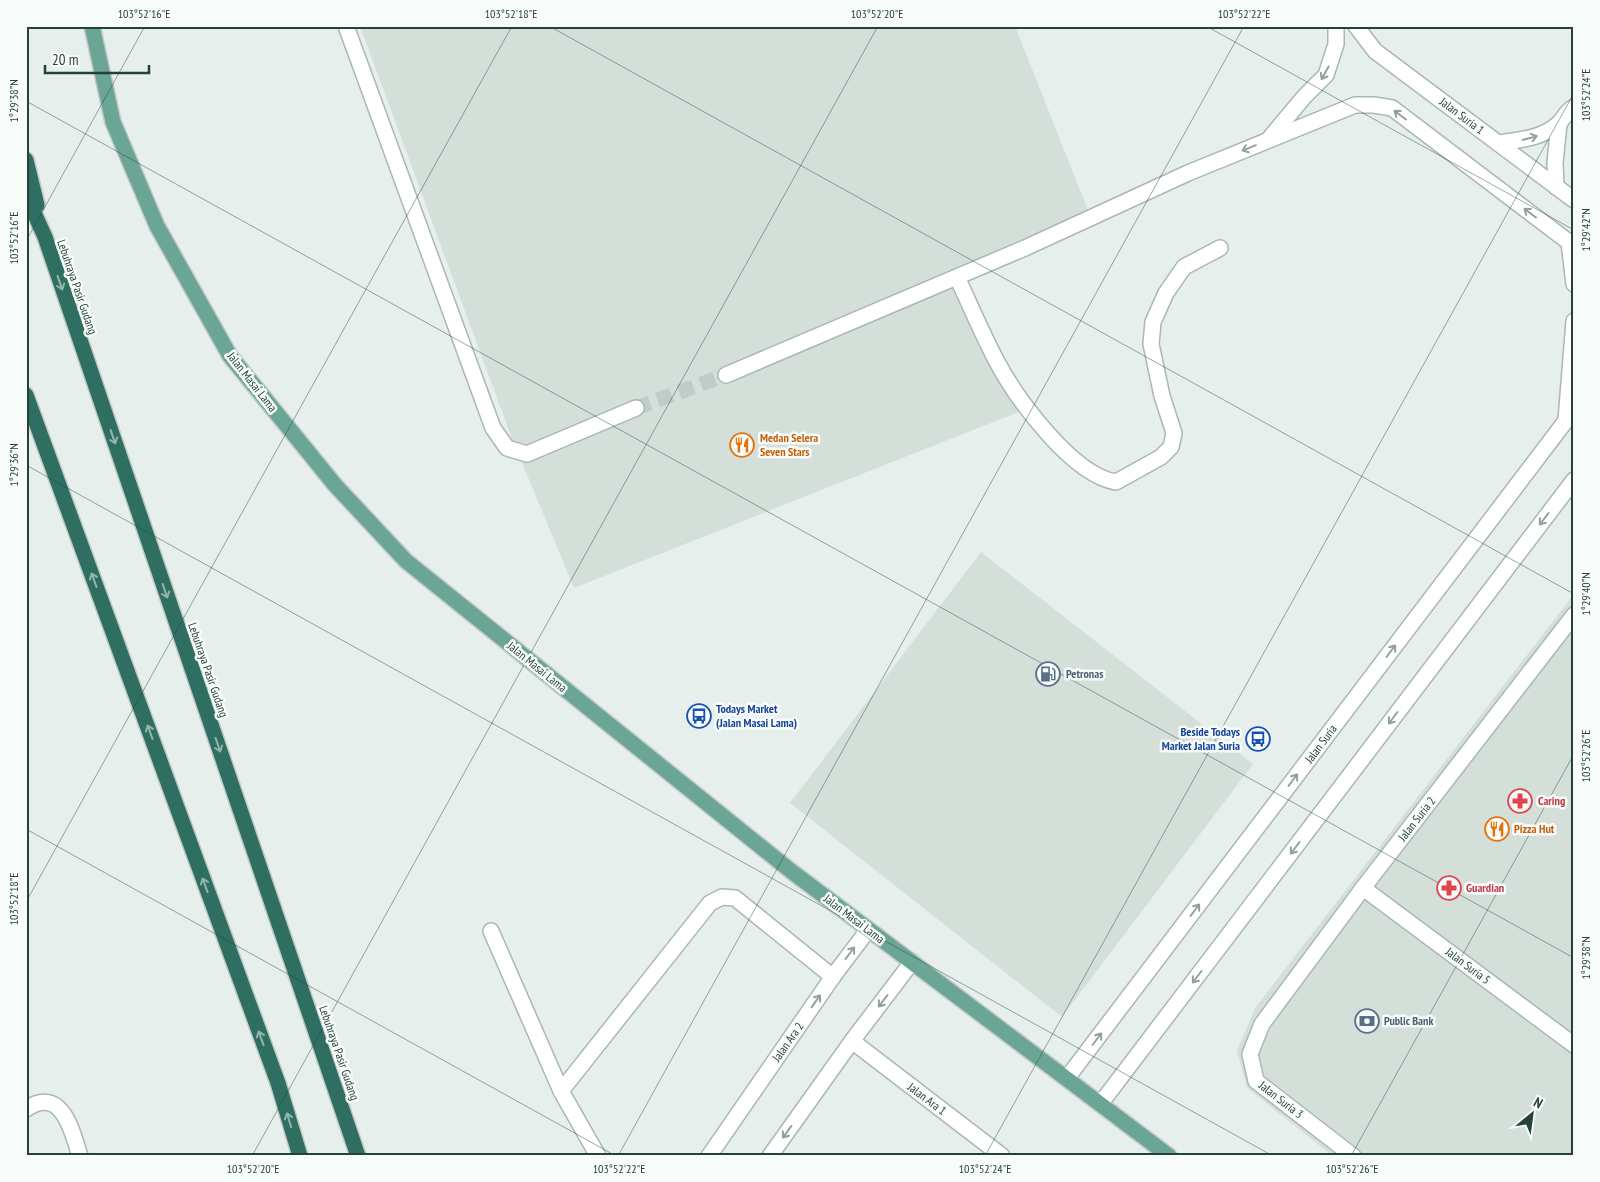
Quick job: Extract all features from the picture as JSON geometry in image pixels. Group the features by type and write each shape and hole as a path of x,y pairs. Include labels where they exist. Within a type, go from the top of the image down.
{"highway":[{"path":"26,160 45,237"},
{"name":"Lebuhraya Pasir Gudang","path":"26,195 45,237 358,1156"},
{"path":"27,400 271,1065 300,1156"}],"main road":[{"name":"Jalan Masai Lama","path":"92,26 113,122 157,226 230,356 335,485 406,561 783,865 1169,1156"}],"street":[{"path":"346,26 493,428 507,448 527,454 636,408"},
{"path":"1268,140 1304,97 1326,75 1336,44 1336,26"},
{"name":"Jalan Suria 1","path":"1356,26 1375,50 1574,200"},
{"path":"726,375 957,277 1188,173 1355,105 1374,105 1392,108 1571,244 1574,284"},
{"path":"1498,143 1523,140 1540,135 1558,124 1566,112 1574,107"},
{"path":"1556,187 1555,163 1558,124"},
{"path":"957,277 996,361 1032,415 1067,454 1100,478 1116,482 1161,457 1171,447 1174,433 1162,396 1151,344 1153,322 1166,293 1184,267 1220,248"},
{"path":"1570,415 1574,321"},
{"name":"Jalan Suria","path":"1067,1078 1570,415"},
{"path":"1101,1103 1574,480"},
{"name":"Jalan Suria 2","path":"1262,1024 1363,888 1574,615"},
{"name":"Jalan Suria 5","path":"1363,888 1574,1045"},
{"path":"561,1091 710,903 722,897 736,898 833,977"},
{"name":"Jalan Ara 2","path":"709,1156 833,977 868,930"},
{"path":"491,931 561,1091 598,1156"},
{"path":"770,1156 852,1041 912,962"},
{"name":"Jalan Suria 3","path":"1262,1024 1250,1054 1256,1081 1353,1156"},
{"name":"Jalan Ara 1","path":"852,1041 1002,1156"},
{"path":"26,1109 35,1103 48,1102 60,1108 68,1119 80,1156"}],"shaded area":[{"path":"360,26 1015,26 1088,210 960,267 1007,366 1021,411 574,588 511,436"},
{"path":"981,552 1253,764 1062,1017 790,803"},
{"path":"1574,594 1574,1156 1333,1156 1247,1088 1237,1051 1255,1008"}],"tunnel":[{"path":"636,408 726,375"}],"place":[{"name":"Medan Selera Seven Stars","path":"742,445"},
{"name":"Petronas","path":"1048,674"},
{"name":"Todays Market (Jalan Masai Lama)","path":"699,716"},
{"name":"Beside Todays Market Jalan Suria","path":"1258,739"},
{"name":"Caring","path":"1520,801"},
{"name":"Pizza Hut","path":"1497,829"},
{"name":"Guardian","path":"1449,888"},
{"name":"Public Bank","path":"1367,1021"}]}
